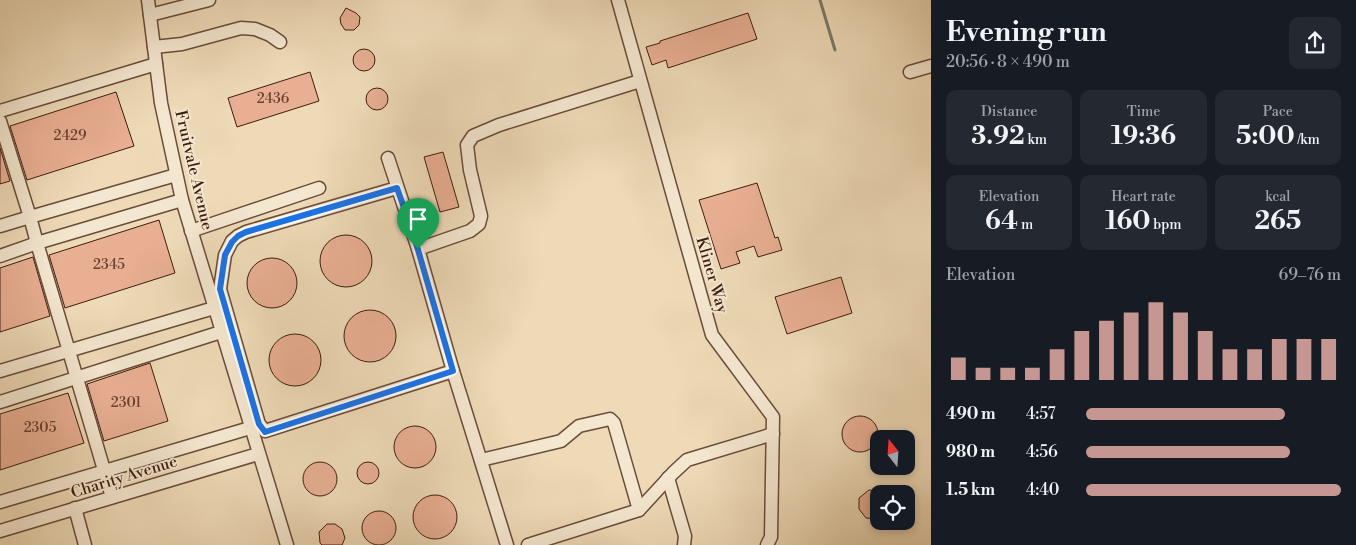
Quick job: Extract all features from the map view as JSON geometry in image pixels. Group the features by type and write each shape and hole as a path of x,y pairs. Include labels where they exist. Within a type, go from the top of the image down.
{"street":[{"name":"Fruitvale Avenue","path":"148,0 161,103 182,200 287,545"},
{"path":"150,15 188,3 209,0"},
{"name":"Kliner Way","path":"618,0 712,336 773,417 771,537 767,545"},
{"path":"154,47 182,44 241,28 255,29 270,35 280,42"},
{"path":"0,111 156,64"},
{"path":"910,72 931,66"},
{"path":"418,249 470,232 479,224 481,216 470,170 467,144 473,136 498,126 640,80"},
{"path":"0,121 112,497"},
{"path":"388,158 418,249 453,371 507,545"},
{"path":"0,226 176,175"},
{"path":"191,231 319,188"},
{"path":"397,188 246,232 232,242 225,255 220,289 259,424 265,432 453,371"},
{"path":"0,256 37,243 182,200"},
{"path":"0,371 214,308"},
{"path":"0,402 221,332"},
{"path":"481,460 561,441 579,426 610,420 614,423 639,510"},
{"path":"0,502 250,428"},
{"path":"528,545 639,510 687,460 773,434"},
{"name":"Charity Avenue","path":"0,531 258,454"},
{"path":"668,478 685,536 684,545"},
{"path":"75,508 85,545"}],"building":[{"path":"346,8 360,17 359,25 354,30 345,30 341,24 340,18"},
{"path":"748,13 757,39 668,68 666,60 652,65 646,47"},
{"path":"364,49 372,52 375,60 372,68 364,71 356,68 353,60 356,52"},
{"path":"310,72 319,101 237,127 228,98"},
{"path":"377,88 385,91 388,99 385,107 377,110 369,107 366,99 369,91"},
{"path":"116,92 134,146 27,180 10,126"},
{"path":"0,148 10,181 0,184"},
{"path":"443,152 459,207 440,212 424,157"},
{"path":"757,183 775,238 778,237 782,250 758,257 754,246 736,252 740,263 721,269 699,200"},
{"path":"159,220 175,273 65,308 49,255"},
{"path":"346,235 356,237 364,243 370,251 372,261 370,271 364,279 356,285 346,287 336,285 328,279 322,271 320,261 322,251 328,243 336,237"},
{"path":"33,257 50,316 0,332 0,268"},
{"path":"272,258 282,260 290,265 295,273 297,283 295,293 290,301 282,306 272,308 262,306 254,301 249,293 247,283 249,273 254,265 262,260"},
{"path":"841,277 852,313 787,334 775,297"},
{"path":"365,310 375,310 384,314 392,322 396,336 392,350 384,358 375,362 365,362 356,358 348,350 344,341 344,331 348,322 356,314"},
{"path":"290,334 300,334 314,341 321,355 321,365 314,379 300,386 290,386 280,382 273,375 269,365 269,355 273,345 280,338"},
{"path":"150,363 168,421 104,441 87,384"},
{"path":"68,393 84,443 0,470 0,414"},
{"path":"853,417 867,417 877,427 877,430 870,430 870,449 867,451 853,451 843,441 843,427"},
{"path":"419,426 427,429 433,435 436,447 433,459 427,465 411,468 403,465 397,459 394,443 397,435 403,429"},
{"path":"320,462 327,463 332,467 336,472 336,486 332,491 327,495 320,496 313,495 308,491 304,486 303,479 304,472 308,467 313,463"},
{"path":"368,462 376,465 379,473 376,481 368,484 360,481 357,473 360,465"},
{"path":"870,490 870,518 866,518 859,509 859,498"},
{"path":"431,495 439,495 451,501 457,517 451,533 439,539 431,539 419,533 413,521 413,513 419,501"},
{"path":"379,511 391,516 396,528 391,540 379,545 367,540 362,528 367,516"},
{"path":"327,524 335,524 342,529 345,538 342,545 322,545 320,543 319,532"}],"waterway":[{"path":"820,0 835,50"}],"route":[{"path":"397,188 418,249 453,371 265,432 259,424 220,289 220,276 225,255 232,242 246,232 397,188"}]}
